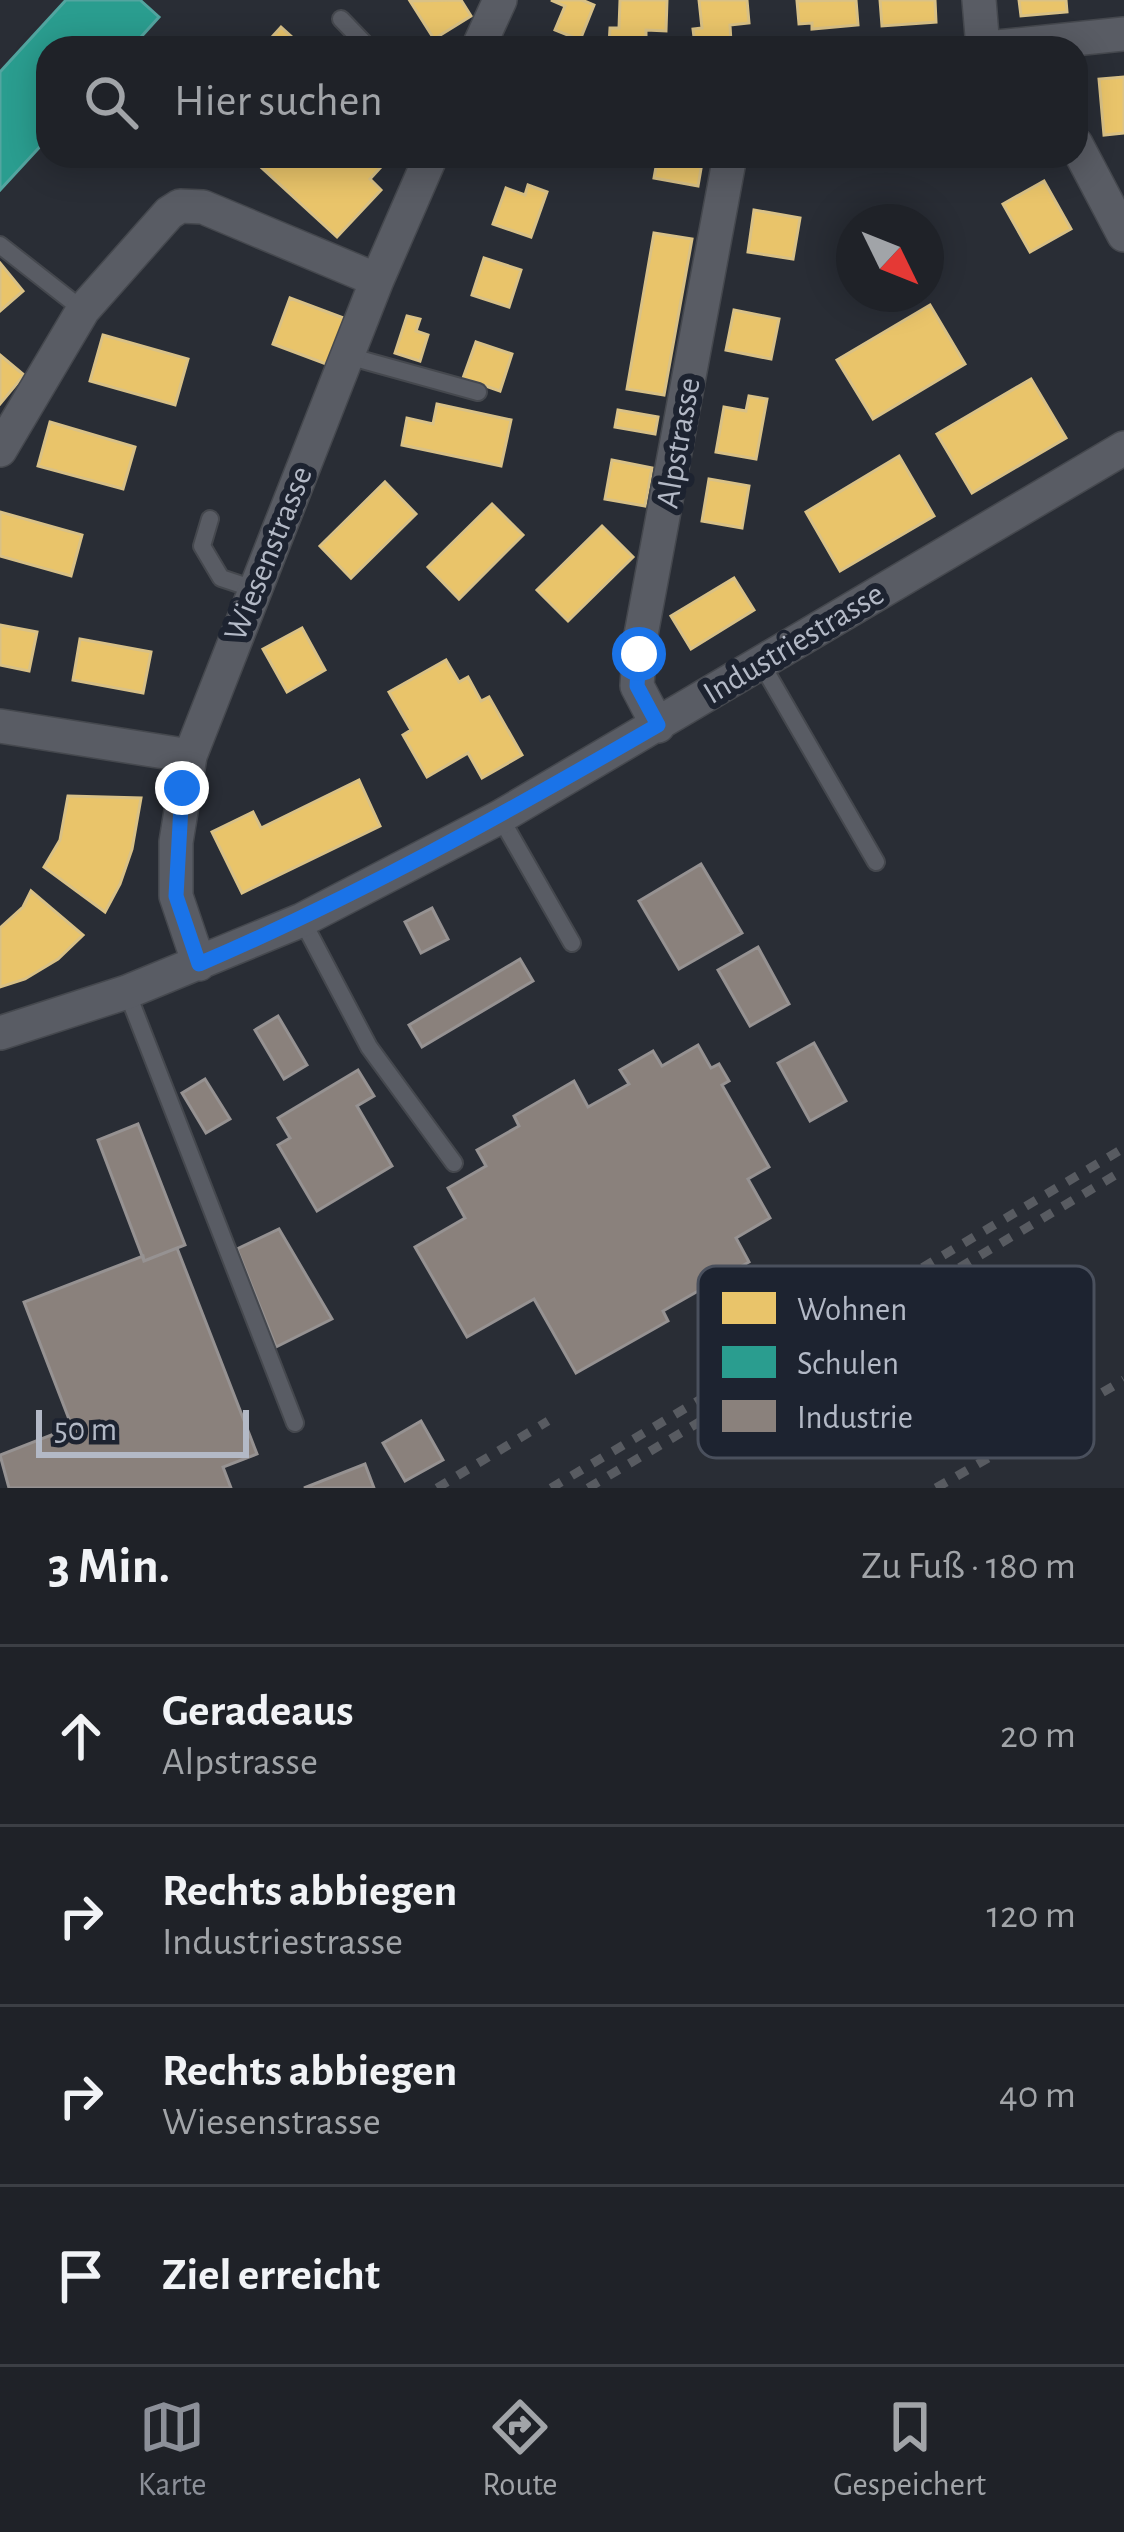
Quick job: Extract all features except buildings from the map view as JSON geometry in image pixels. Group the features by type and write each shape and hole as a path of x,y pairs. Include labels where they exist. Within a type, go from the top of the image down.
{"street":[{"path":"490,36 500,0"},
{"path":"979,0 984,36"},
{"path":"1088,38 1124,34"},
{"path":"1088,167 1124,235"},
{"name":"Wiesenstrasse","path":"199,964 176,896 182,788 190,756 426,168"},
{"name":"Alpstrasse","path":"658,725 637,686 640,640 728,168"},
{"path":"0,450 83,310 180,206 202,207 377,280"},
{"name":"Industriestrasse","path":"0,1034 127,992 302,920 500,817 1124,448"},
{"path":"0,726 190,756"}],"lane":[{"path":"341,19 357,36"},
{"path":"0,244 83,310"},
{"path":"347,356 478,392"},
{"path":"210,519 202,546 221,578 254,589"},
{"path":"761,664 876,862"},
{"path":"500,817 572,943"},
{"path":"302,920 369,1046 454,1163"},
{"path":"127,992 295,1424"}],"railway":[{"path":"925,1266 1124,1148"},
{"path":"962,1266 1124,1170"},
{"path":"1094,1397 1124,1380"},
{"path":"551,1488 698,1401"},
{"path":"437,1488 548,1421"},
{"path":"588,1488 698,1423"},
{"path":"936,1488 988,1458"}],"route":[{"path":"182,788 176,896 199,964 302,920 500,817 658,725 637,686 639,654"}]}
